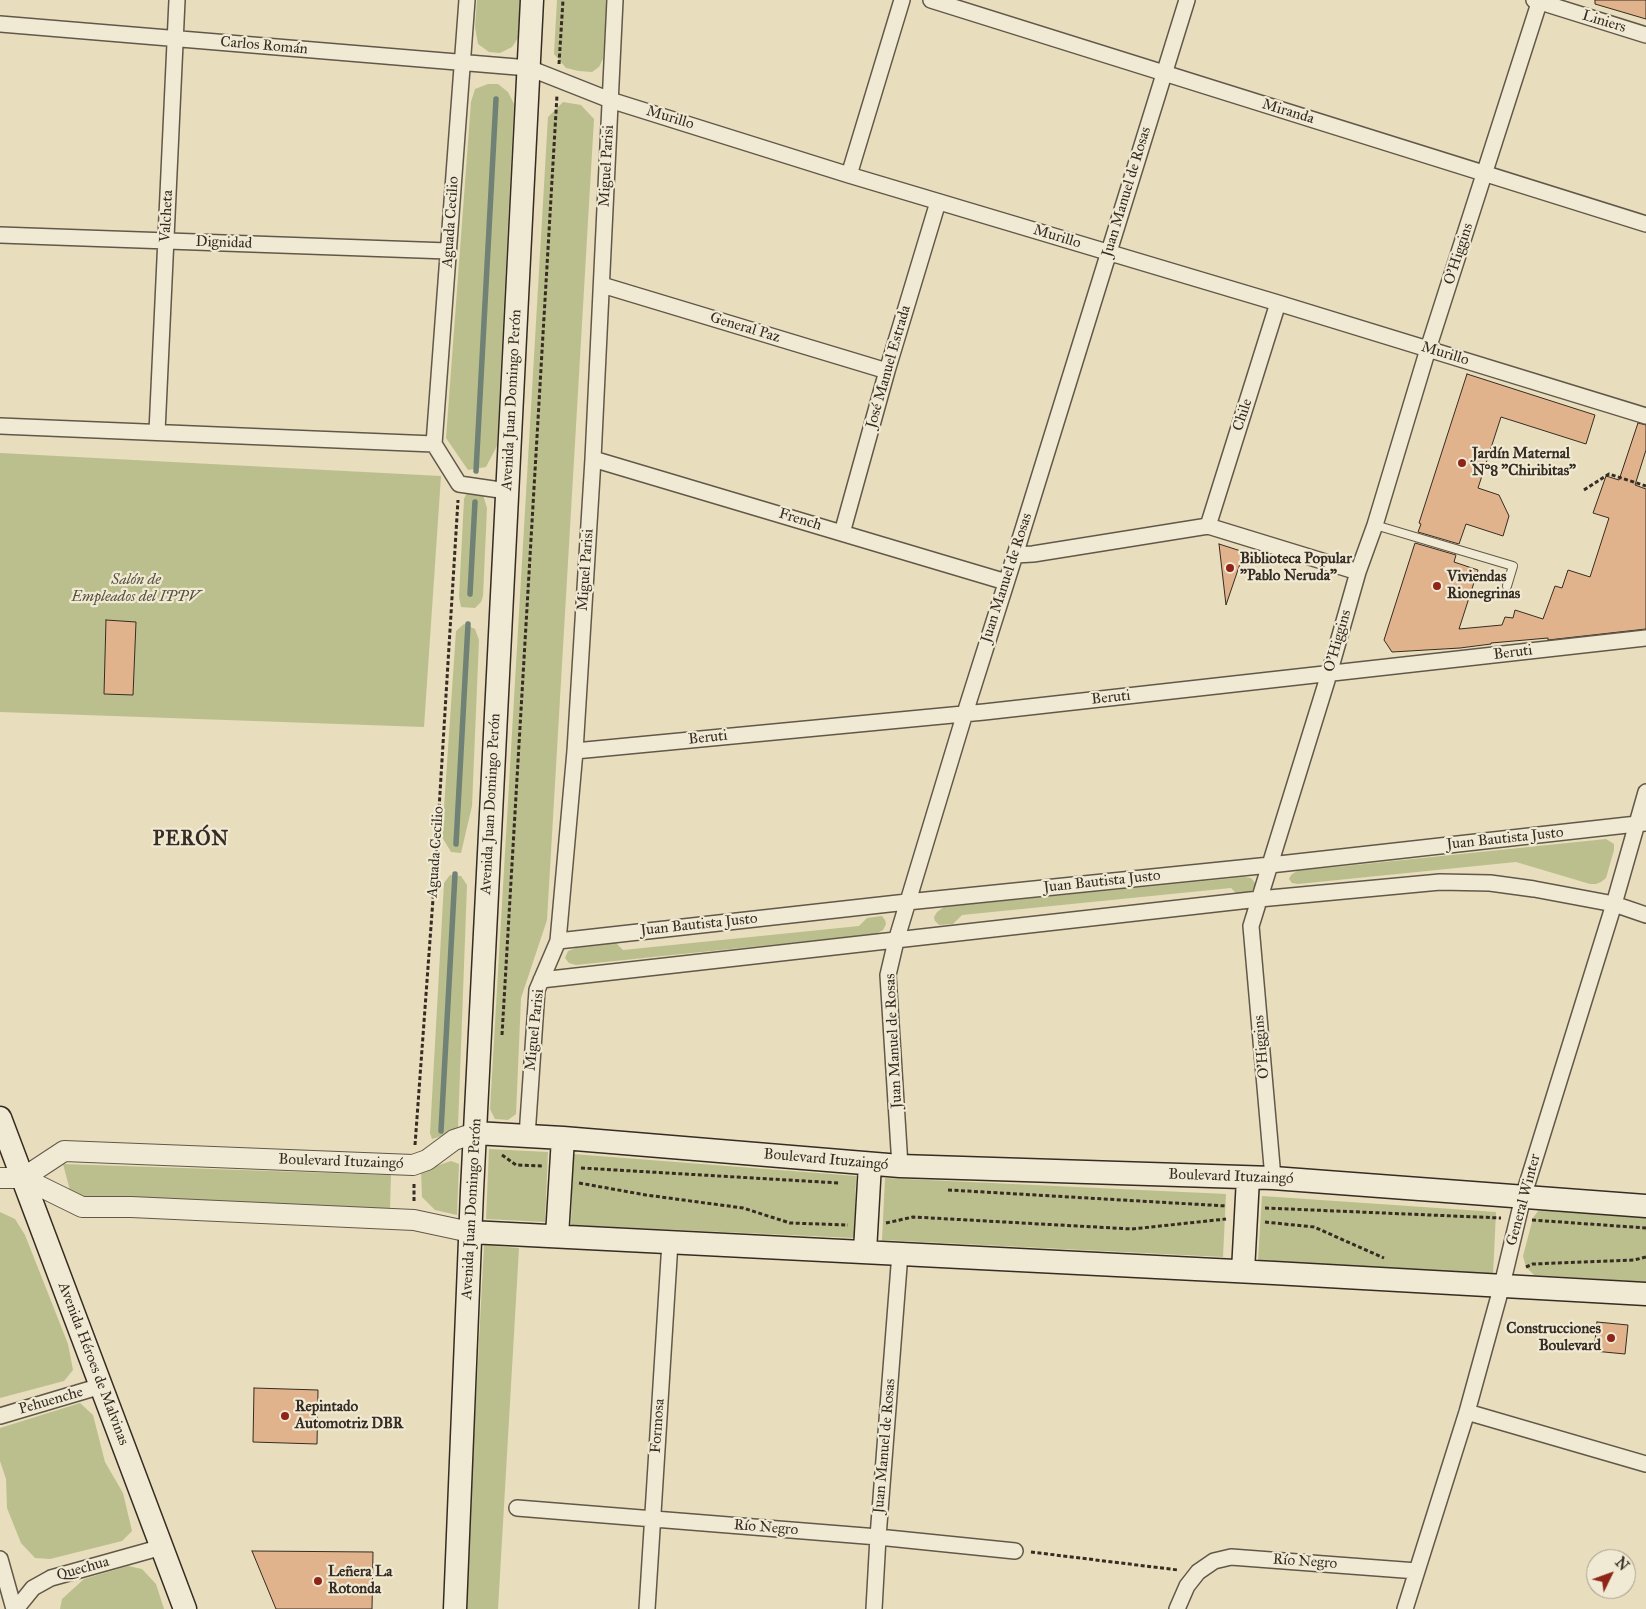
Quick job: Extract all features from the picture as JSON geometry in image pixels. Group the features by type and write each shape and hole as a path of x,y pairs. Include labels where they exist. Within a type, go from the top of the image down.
{"main road":[{"name":"Avenida Juan Domingo Perón","path":"455,1609 470,1232 486,1134 507,491 532,0"},
{"name":"Avenida Héroes de Malvinas","path":"0,1118 185,1609"},
{"name":"Boulevard Ituzaingó","path":"486,1134 563,1138 870,1174 900,1166 1273,1178 1646,1206"},
{"path":"557,1236 563,1138"},
{"path":"865,1251 870,1174"},
{"path":"1243,1271 1248,1178"},
{"path":"470,1232 1243,1271 1504,1278 1646,1294"}],"street":[{"name":"Valcheta","path":"157,432 177,0"},
{"name":"Aguada Cecilio","path":"434,444 467,0"},
{"name":"Miguel Parisi","path":"527,1136 537,990 558,941 575,751 593,458 615,0"},
{"path":"848,175 902,0"},
{"name":"Miranda","path":"931,0 1646,224"},
{"name":"Juan Manuel de Rosas","path":"900,1166 888,975 896,941 1187,0"},
{"name":"Liniers","path":"1538,1 1646,34"},
{"name":"O'Higgins","path":"1273,1178 1251,926 1329,674 1358,572 1538,1"},
{"name":"Carlos Román","path":"0,24 528,68"},
{"name":"Murillo","path":"528,68 610,100 848,175 1278,303 1646,416"},
{"name":"José Manuel Estrada","path":"842,533 938,202"},
{"name":"Dignidad","path":"0,235 448,251"},
{"name":"General Paz","path":"602,284 888,371"},
{"name":"Chile","path":"1208,526 1278,303"},
{"path":"0,426 434,444 459,484 507,491"},
{"name":"French","path":"593,458 1006,582"},
{"path":"1015,555 1033,554 1208,526 1358,572"},
{"name":"Beruti","path":"575,751 965,713 1646,638"},
{"name":"General Winter","path":"1405,1609 1467,1412 1504,1278 1523,1197 1614,904 1641,824 1646,792"},
{"name":"Juan Bautista Justo","path":"558,941 1641,824"},
{"path":"541,980 1259,899 1450,882 1490,883 1614,904 1646,915"},
{"name":"Boulevard Ituzaingó","path":"23,1178 64,1151 413,1165 427,1160 454,1140 486,1134"},
{"path":"0,1178 23,1178 82,1207 150,1208 414,1220 470,1232"},
{"name":"Formosa","path":"647,1609 670,1242"},
{"name":"Juan Manuel de Rosas","path":"874,1609 900,1253"},
{"name":"Pehuenche","path":"0,1416 101,1386"},
{"path":"1467,1412 1646,1464"},
{"name":"Río Negro","path":"517,1508 878,1537 1015,1551"},
{"name":"Quechua","path":"15,1609 33,1588 51,1578 162,1547"},
{"name":"Río Negro","path":"1198,1572 1214,1561 1231,1557 1416,1571"},
{"path":"0,1559 15,1609"},
{"path":"1177,1609 1187,1586 1198,1572"}],"lane":[{"path":"1374,525 1514,566 1507,586"}],"path":[{"path":"502,1045 563,0"},
{"path":"1584,490 1609,474 1646,486"},
{"name":"Aguada Cecilio","path":"414,1220 413,1165 436,858 459,484"},
{"path":"486,1134 500,1153 516,1164 561,1173 646,1195 743,1208 790,1223 844,1225 867,1228 913,1217 1132,1229 1246,1214 1314,1227 1384,1259"},
{"path":"561,1173 870,1174"},
{"path":"938,1189 1246,1214 1518,1219 1646,1228"},
{"path":"1504,1278 1533,1264 1634,1260 1646,1257"},
{"path":"1015,1551 1198,1572"}],"green space":[{"path":"477,0 520,0 518,38 512,47 500,53 489,52 478,44 475,27"},
{"path":"557,0 607,0 603,59 599,67 592,72 566,68 554,54"},
{"path":"488,84 498,84 508,92 514,104 497,446 486,467 468,470 446,438 471,102 475,89"},
{"path":"563,102 581,105 594,119 547,920 521,998 516,1114 508,1120 495,1119 490,1109 548,117"},
{"name":"Salón de Empleados del IPPV","path":"0,453 441,476 424,727 0,712"},
{"path":"480,491 487,508 483,596 481,602 475,608 461,607 459,597 464,499 467,492"},
{"path":"464,624 475,629 479,640 472,806 461,853 451,852 442,837 456,631"},
{"path":"1606,839 1614,844 1614,850 1606,878 1596,884 1590,884 1516,862 1298,884 1292,883 1289,879 1297,871"},
{"path":"450,875 461,876 467,885 458,1127 455,1132 432,1139 430,1133 444,883"},
{"path":"1244,877 1251,878 1256,884 1253,890 1245,894 1237,894 1231,888 962,915 953,924 939,925 934,917 944,907"},
{"path":"882,916 886,924 883,930 876,934 576,965 569,963 565,958 568,951 576,948 616,943 623,950 859,926 867,918"},
{"path":"489,1149 548,1152 545,1222 486,1219"},
{"path":"573,1154 856,1176 854,1238 571,1225"},
{"path":"451,1161 459,1164 457,1215 435,1210 422,1197 421,1171"},
{"path":"63,1164 391,1175 390,1209 72,1198"},
{"path":"885,1178 1226,1194 1223,1257 882,1240"},
{"path":"1262,1196 1496,1212 1493,1275 1258,1260"},
{"path":"1547,1209 1646,1216 1646,1282 1534,1275 1526,1267 1523,1256 1533,1218 1538,1211"},
{"path":"0,1212 15,1219 25,1235 68,1344 73,1370 64,1381 0,1398"},
{"path":"484,1245 519,1248 498,1609 465,1609"},
{"path":"80,1403 93,1415 105,1462 123,1493 132,1531 122,1541 50,1559 35,1558 21,1543 7,1508 6,1479 0,1461 0,1428"},
{"path":"128,1566 142,1569 156,1584 164,1609 60,1609 62,1599 84,1579"}],"building":[{"path":"1595,0 1646,0 1646,19 1595,4"},
{"path":"1467,374 1595,415 1586,444 1501,417 1478,488 1499,495 1509,516 1503,536 1466,524 1459,544 1418,532 1421,524 1419,523"},
{"path":"1638,423 1646,425 1646,450 1635,485 1646,489 1646,629 1548,640 1548,638 1491,643 1460,648 1392,652 1384,640 1415,543 1456,555 1454,562 1478,570 1459,629 1502,625 1505,617 1513,618 1515,610 1543,619 1555,586 1562,588 1568,570 1590,577 1609,518 1593,513 1606,476 1619,480"},
{"name":"Biblioteca Popular \"Pablo Neruda\"","path":"1219,544 1244,552 1226,605"},
{"name":"Salón de Empleados del IPPV","path":"106,620 136,622 133,695 104,694"},
{"name":"Construcciones Boulevard","path":"1597,1322 1628,1325 1625,1354 1594,1351"},
{"name":"Repintado Automotriz DBR","path":"254,1388 318,1390 317,1444 253,1442"},
{"name":"Leñera La Rotonda","path":"252,1551 373,1552 372,1609 276,1609"}],"waterway":[{"path":"476,471 496,99"},
{"path":"470,594 475,502"},
{"path":"456,844 468,624"},
{"path":"441,1131 455,874"}],"place":[{"name":"Jardín Maternal N°8 \"Chiribitas\"","path":"1462,463"},
{"name":"Biblioteca Popular \"Pablo Neruda\"","path":"1230,568"},
{"name":"Viviendas Rionegrinas","path":"1437,586"},
{"name":"Construcciones Boulevard","path":"1611,1338"},
{"name":"Repintado Automotriz DBR","path":"285,1416"},
{"name":"Leñera La Rotonda","path":"318,1581"}],"district":[{"name":"PERÓN","path":"191,840"}]}
